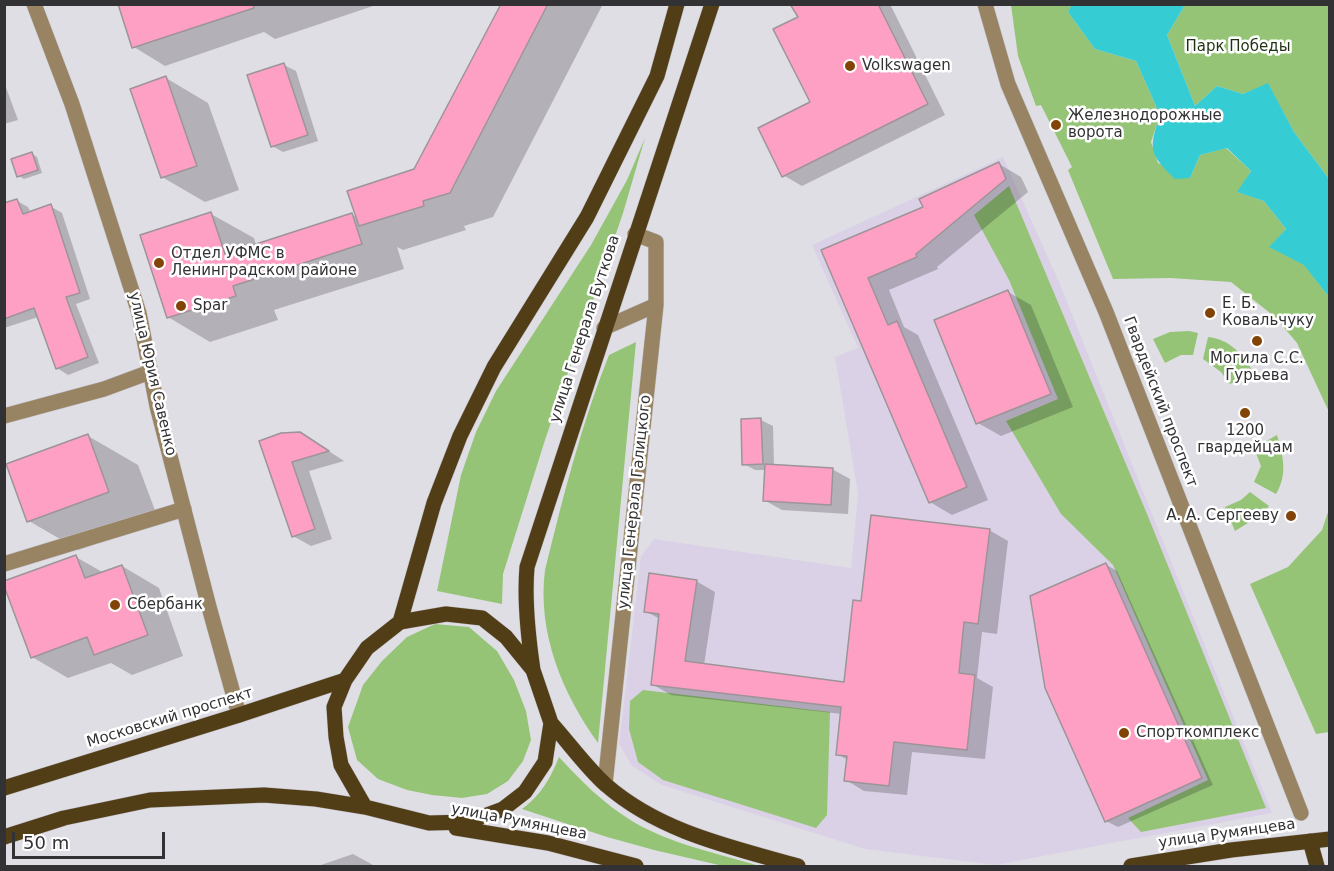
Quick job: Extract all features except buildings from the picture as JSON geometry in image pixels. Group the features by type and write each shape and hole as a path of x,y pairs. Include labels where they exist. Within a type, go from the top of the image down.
{"main road":[{"path":"400,622 434,503 460,436 494,367 587,217 657,76 677,4"},
{"name":"улица Генерала Буткова","path":"533,670 527,621 526,567 712,4"},
{"path":"365,807 341,765 336,737 334,707 345,680 367,648 400,622 446,614 482,618 506,637 533,670 551,723 605,784 639,810 688,834 798,867"},
{"name":"Московский проспект","path":"4,788 240,716 345,680"},
{"path":"4,837 64,818 150,800 264,795 316,799 365,807 429,823 468,822 503,809 525,792 545,762 551,723"},
{"name":"улица Румянцева","path":"429,823 548,843 636,867"},
{"name":"улица Румянцева","path":"1131,867 1231,850 1329,839"},
{"path":"1310,841 1317,865"}],"street":[{"name":"улица Юрия Савенко","path":"34,4 72,104 140,313 157,406 240,716"},
{"name":"Гвардейский проспект","path":"985,4 1008,84 1107,312 1301,813"},
{"name":"улица Генерала Галицкого","path":"605,784 656,305 656,242 635,234"},
{"path":"604,328 656,305"},
{"path":"4,416 104,389 150,372"},
{"path":"4,564 184,509"}],"shaded area":[{"path":"1003,157 1059,282 1272,813 995,865 865,849 662,785 632,766 619,744 641,556 654,539 851,568 858,494 835,357 858,348 812,245"}],"green space":[{"path":"1011,5 1072,5 1068,12 1095,49 1136,61 1160,115 1151,142 1158,163 1190,178 1200,155 1226,148 1251,171 1238,192 1264,201 1286,229 1270,247 1304,264 1329,297 1329,412 1297,343 1275,317 1231,282 1170,278 1113,279 1068,170 1072,167 1041,105 1036,106 1018,56"},
{"name":"Парк Победы","path":"1185,5 1329,5 1329,179 1294,132 1268,84 1243,94 1217,86 1195,106 1167,35"},
{"path":"645,138 623,213 545,440 503,574 502,604 437,591 461,475 476,432 496,391 591,245 627,180"},
{"path":"1009,186 1147,514 1266,808 1141,832 1128,818 1208,780 1113,565 1061,514 1006,421 1058,399 1009,280 974,215"},
{"path":"1170,332 1198,333 1193,355 1181,355 1165,363 1153,339"},
{"path":"1208,337 1223,341 1235,349 1254,373 1230,384 1221,372 1203,359"},
{"path":"636,342 598,743 573,704 555,661 545,616 545,570 581,435 609,355"},
{"path":"1277,435 1283,472 1276,494 1254,482 1261,466 1254,448"},
{"path":"1250,492 1269,506 1261,515 1235,531 1225,507 1241,500"},
{"path":"1329,509 1329,732 1316,734 1250,584 1288,567 1322,530"},
{"path":"435,624 469,627 497,651 514,680 526,711 531,740 523,761 508,781 487,794 462,798 407,790 378,779 357,760 348,727 363,685 382,661 407,637"},
{"path":"643,690 830,712 827,815 816,828 663,780 638,762 629,729 630,701"},
{"path":"559,757 602,800 632,821 662,836 759,866 723,866 654,850 522,809 544,786"}],"water":[{"path":"1072,4 1185,5 1167,35 1195,106 1217,86 1243,94 1268,83 1294,132 1329,179 1329,297 1304,265 1269,247 1286,229 1264,201 1237,192 1251,171 1227,148 1200,155 1190,178 1175,179 1166,170 1153,150 1160,115 1136,61 1095,49 1068,12"}],"place":[{"name":"Volkswagen","path":"850,66"},
{"name":"Железнодорожные ворота","path":"1056,125"},
{"name":"Отдел УФМС в Ленинградском районе","path":"159,263"},
{"name":"Spar","path":"181,306"},
{"name":"Е. Б. Ковальчуку","path":"1210,313"},
{"name":"Могила С.С. Гурьева","path":"1257,341"},
{"name":"1200 гвардейцам","path":"1245,413"},
{"name":"А. А. Сергееву","path":"1291,516"},
{"name":"Сбербанк","path":"115,605"},
{"name":"Спорткомплекс","path":"1124,733"}]}
